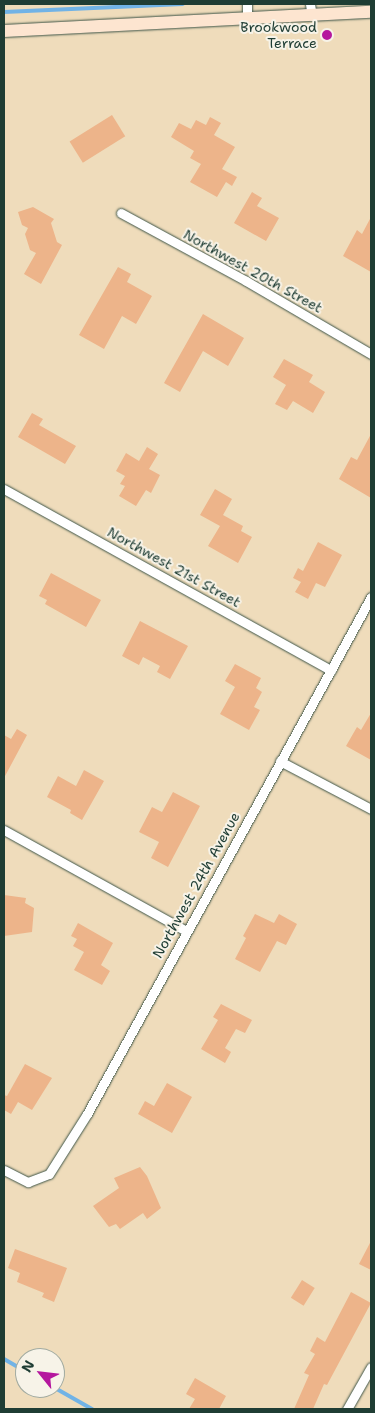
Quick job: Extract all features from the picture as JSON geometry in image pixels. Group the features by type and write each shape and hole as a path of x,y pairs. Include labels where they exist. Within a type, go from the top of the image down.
{"street":[{"path":"247,4 247,19"},
{"path":"4,31 247,19 311,10 371,12"},
{"name":"Northwest 20th Street","path":"121,213 246,281 371,354"},
{"name":"Northwest 21st Street","path":"4,489 331,670"},
{"name":"Northwest 24th Avenue","path":"4,1170 28,1182 49,1174 87,1114 371,597"},
{"path":"280,762 371,809"},
{"path":"4,830 186,931"},
{"path":"347,1409 371,1368"}],"building":[{"path":"112,115 125,136 83,163 70,141"},
{"path":"210,117 221,123 214,135 235,147 222,169 237,177 232,186 226,182 217,197 190,182 201,164 190,158 194,151 171,137 179,123 191,129 196,120 206,125"},
{"path":"252,192 262,198 257,206 279,218 266,241 234,223"},
{"path":"33,207 54,219 51,223 57,242 62,245 41,284 24,274 36,253 30,250 25,234 28,228 22,225 18,212"},
{"path":"371,217 371,272 343,256 357,230 362,234"},
{"path":"118,267 131,274 127,282 152,296 136,324 122,316 104,349 79,335"},
{"path":"203,314 244,338 228,366 203,351 180,392 164,383"},
{"path":"284,359 313,375 309,382 325,392 313,413 293,401 287,410 275,404 286,385 273,377"},
{"path":"32,413 43,419 39,425 76,446 65,464 18,437"},
{"path":"371,434 371,498 339,479 351,457 357,460"},
{"path":"147,447 158,454 149,469 160,475 151,493 146,490 136,506 119,496 125,486 120,484 125,476 116,471 126,453 139,461"},
{"path":"215,489 232,499 223,515 243,526 241,531 252,537 238,563 208,546 220,526 200,515"},
{"path":"318,542 342,555 325,587 316,583 308,599 295,592 301,582 293,578 298,568 303,571"},
{"path":"51,573 101,600 86,627 45,604 47,600 39,596"},
{"path":"140,621 188,646 170,679 157,672 160,666 143,657 139,665 122,656"},
{"path":"235,664 261,678 256,688 262,692 254,707 260,710 249,730 220,714 235,687 225,681"},
{"path":"371,713 371,760 346,746 357,727 361,730"},
{"path":"17,729 27,735 4,778 4,735 11,739"},
{"path":"84,770 104,781 82,820 70,813 71,810 47,797 58,776 76,786"},
{"path":"173,792 200,806 168,867 151,858 159,842 139,832 152,807 162,812"},
{"path":"4,895 26,898 25,903 34,908 32,932 4,936"},
{"path":"255,914 274,923 279,914 297,924 286,945 277,941 260,972 235,959 246,938 243,936"},
{"path":"78,923 113,943 101,965 110,971 102,985 74,970 84,952 73,946 77,939 71,936"},
{"path":"221,1004 252,1020 245,1033 236,1029 225,1048 231,1052 225,1063 201,1049 218,1020 213,1017"},
{"path":"25,1064 52,1078 32,1110 18,1102 11,1114 4,1110 4,1095 7,1096"},
{"path":"167,1083 192,1097 172,1133 138,1114 145,1101 154,1106"},
{"path":"140,1167 147,1176 161,1208 147,1219 143,1213 120,1229 116,1224 109,1227 93,1206 119,1188 114,1178"},
{"path":"371,1241 371,1270 359,1264"},
{"path":"15,1249 67,1268 54,1302 42,1297 44,1293 17,1282 20,1273 8,1268"},
{"path":"302,1280 315,1288 304,1306 291,1298"},
{"path":"351,1292 371,1303 327,1385 324,1384 313,1409 294,1409 309,1375 304,1373 315,1354 310,1351 317,1337 325,1342"},
{"path":"195,1378 226,1396 219,1409 189,1409 195,1399 186,1394"}],"waterway":[{"path":"4,12 183,4"},
{"path":"4,1359 15,1365"},
{"path":"65,1394 92,1409"}],"place":[{"name":"Brookwood Terrace","path":"327,35"}]}
